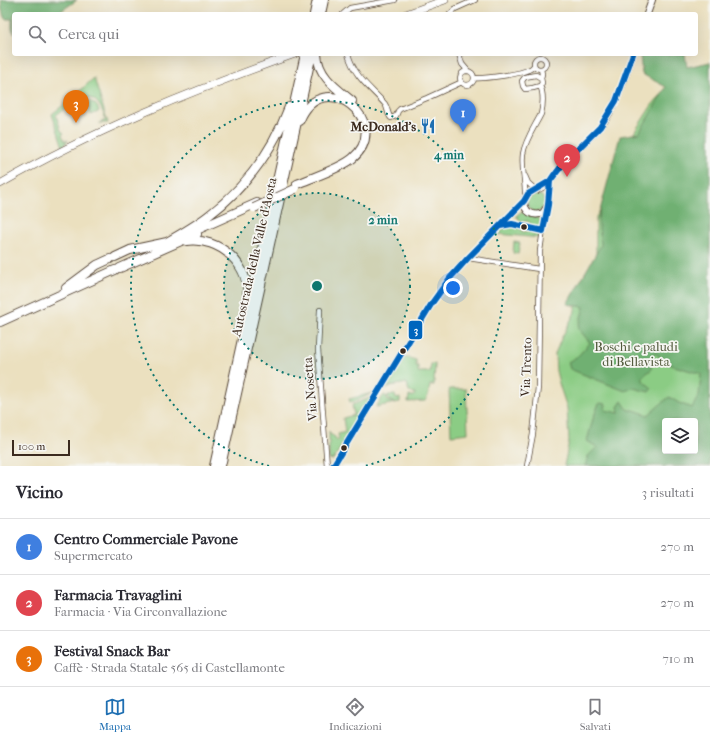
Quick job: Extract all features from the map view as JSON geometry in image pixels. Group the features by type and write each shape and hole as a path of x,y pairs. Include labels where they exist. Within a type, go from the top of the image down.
{"highway":[{"path":"315,12 321,1"},
{"path":"321,1 322,12"},
{"name":"Autostrada della Valle d'Aosta","path":"214,466 304,56"},
{"name":"Autostrada della Valle d'Aosta","path":"221,466 312,56"},
{"path":"0,320 68,287 97,265 130,250 167,242 201,229 351,164 361,154 367,138 367,124 362,110 328,80 319,66 316,56"},
{"path":"167,242 190,229 213,212 237,190 264,157 280,129 289,109 302,66"},
{"path":"288,160 297,136 300,120 305,111 312,104 320,99 336,98 351,104 360,114 363,122 364,136 362,146 356,155 343,164 296,187"},
{"path":"0,320 180,242 255,205"},
{"path":"180,242 196,240 212,244 227,252 238,264 245,277 248,288 243,320 243,338"}],"main road":[{"path":"412,12 445,0"},
{"path":"648,12 652,0"},
{"path":"0,184 51,156 131,118 188,94 289,56"},
{"path":"333,466 432,303 450,278 512,214 525,200 529,193 537,191 550,181 563,164 598,129 610,112 620,92 632,56"},
{"path":"525,200 527,210 532,214 538,215 543,213 547,206 550,181"},
{"path":"537,191 545,195 547,206"},
{"path":"512,214 519,210 527,210"}],"street":[{"path":"345,12 350,8 395,0"},
{"path":"452,12 455,9 475,0"},
{"path":"349,56 354,69 360,78 386,105 391,118 396,116 398,110 400,109 462,82 469,84 473,82 474,78"},
{"path":"460,56 462,64 473,74 474,78"},
{"path":"474,78 483,79 522,72 530,69 534,65 534,61 537,58 543,58 546,60 546,64 541,69"},
{"path":"534,65 541,69"},
{"path":"525,200 523,154 526,144 543,109 542,89 540,86 542,83 540,78 542,74 541,69"},
{"path":"462,82 462,74 468,71"},
{"path":"540,78 536,75 525,77 522,81 525,89 540,86"},
{"path":"523,169 526,179 537,191"},
{"name":"Via Trento","path":"527,466 533,434 538,387 539,269 540,251 547,206"},
{"path":"538,215 542,219 544,225"},
{"path":"500,226 512,224 543,231"},
{"path":"468,258 539,269"},
{"name":"Via Nosetta","path":"320,310 318,349 327,466"}],"green space":[{"path":"1,0 77,0 60,12 12,12 12,19 5,19"},
{"name":"Boschi e paludi di Bellavista","path":"640,56 685,56 687,67 710,62 710,466 585,466 588,456 597,447 587,441 599,403 606,404 605,410 619,413 618,407 622,401 628,410 634,410 648,415 669,397 692,408 699,395 701,374 671,365 655,353 648,361 652,369 642,377 644,382 652,388 649,392 633,388 625,391 570,369 568,362 578,356 590,343 578,328 584,307 567,304 601,245 598,218 620,136 639,133 666,87 642,74"},
{"name":"Boschi e paludi di Bellavista","path":"686,77 710,466 564,466 569,441 567,408 556,371 555,354 574,314 580,293 592,275 596,254 596,217 612,189 632,136 652,105 672,83"},
{"path":"94,78 108,123 99,123 106,120 101,107 94,100 85,98 79,100 56,115 61,131 64,133 62,135 65,141 68,140 63,147 52,114"},
{"path":"90,101 96,105 99,110 91,115 87,104"},
{"path":"532,194 540,194 545,199 543,210 540,212 532,212 527,207 527,199"},
{"path":"521,212 538,218 541,222 541,229 531,226 527,221 522,222 516,216"},
{"path":"512,226 520,227 522,232 528,231 540,236 540,238 498,234 504,228"},
{"path":"514,242 520,243 518,254 513,253"},
{"path":"405,357 416,360 418,372 430,372 431,364 435,364 434,385 430,385 428,396 425,401 408,402 409,396 414,396 415,393 409,392 407,383 391,386 385,389 384,387"},
{"path":"449,389 466,389 468,433 451,435"},
{"path":"372,393 357,401 350,402 349,399"},
{"path":"384,395 388,401 395,403 376,407"},
{"path":"388,395 395,395 396,399 400,398 400,402 391,401 387,397"},
{"path":"372,397 333,460 329,459 329,431 330,434 339,440 338,434 345,432 343,418 354,415 352,405"}],"transit line":[{"name":"3","path":"333,466 432,303 450,278 524,201 528,194 550,181 563,164 600,127 616,101 632,56"},
{"name":"3","path":"500,226 512,224 543,231 548,205 550,181 554,175"}],"place":[{"name":"Festival Snack Bar","path":"76,123"},
{"name":"McDonald's","path":"428,126"},
{"name":"Centro Commerciale Pavone","path":"463,132"},
{"name":"Farmacia Travaglini","path":"567,177"}]}
